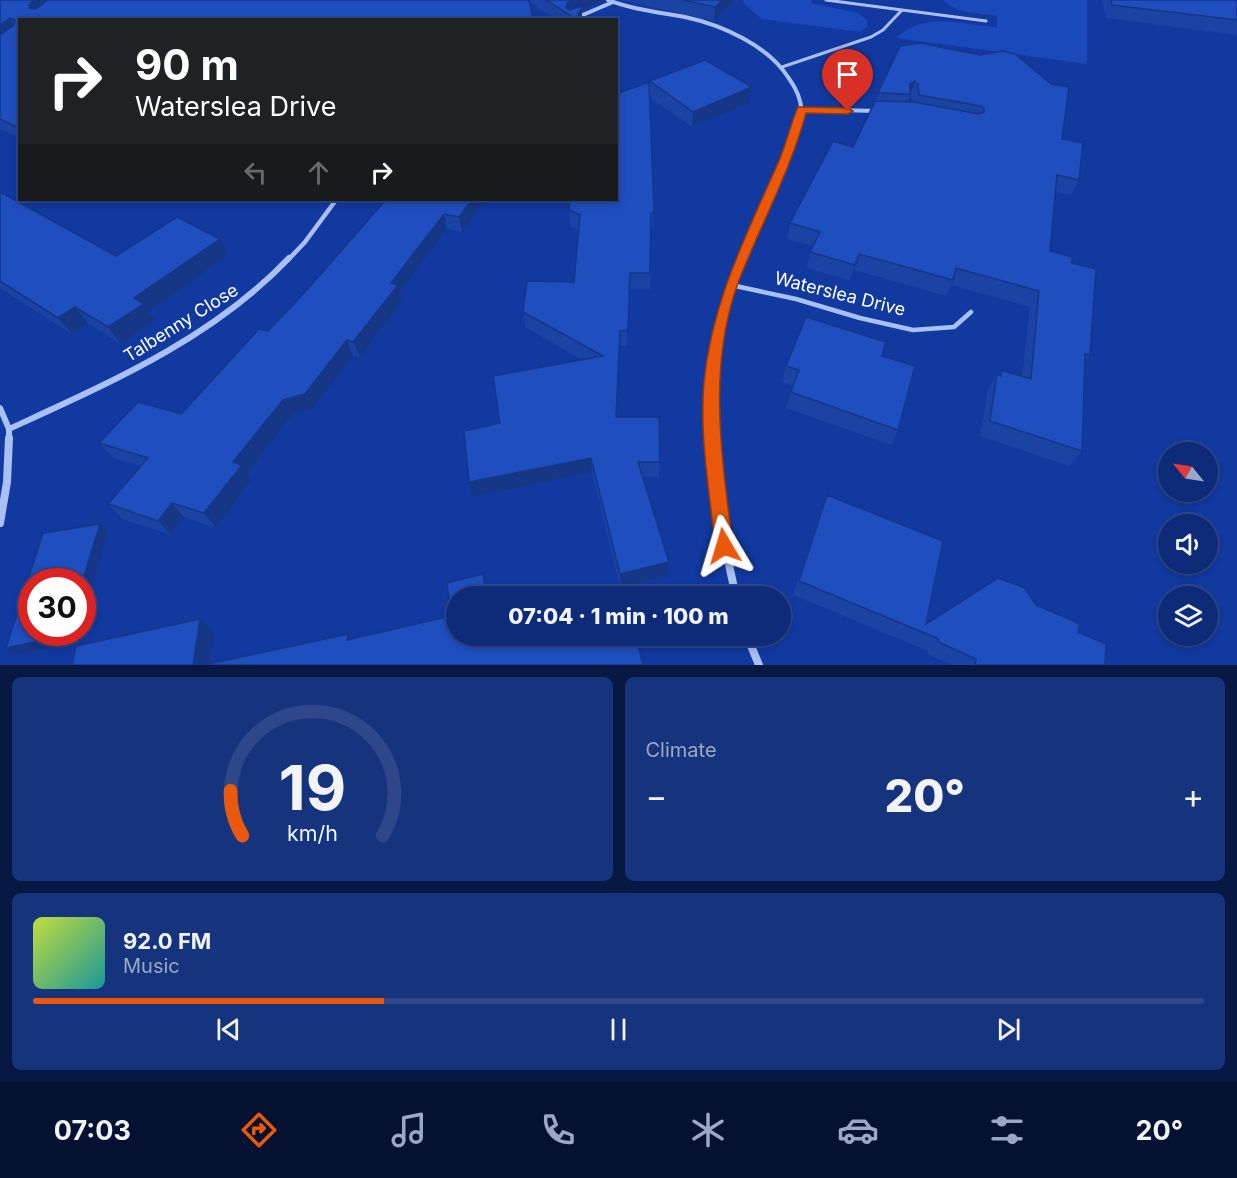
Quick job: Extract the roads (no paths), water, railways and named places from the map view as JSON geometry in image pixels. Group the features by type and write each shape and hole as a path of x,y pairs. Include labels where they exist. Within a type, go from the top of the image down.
{"street":[{"path":"575,18 610,1 706,23 743,40 782,67 795,88 802,110 794,138 731,285 719,332 711,383 712,431 727,566 733,586"},
{"path":"802,110 883,112"},
{"name":"Talbenny Close","path":"9,429 164,356 210,327 256,292 289,261 335,201"},
{"path":"0,408 9,429 7,482 0,523"},
{"path":"751,646 759,665"}],"lane":[{"path":"826,0 986,21"},
{"path":"782,67 871,37 883,30 902,10"},
{"name":"Waterslea Drive","path":"731,285 796,299 860,318 913,330 954,327 971,312"}]}
